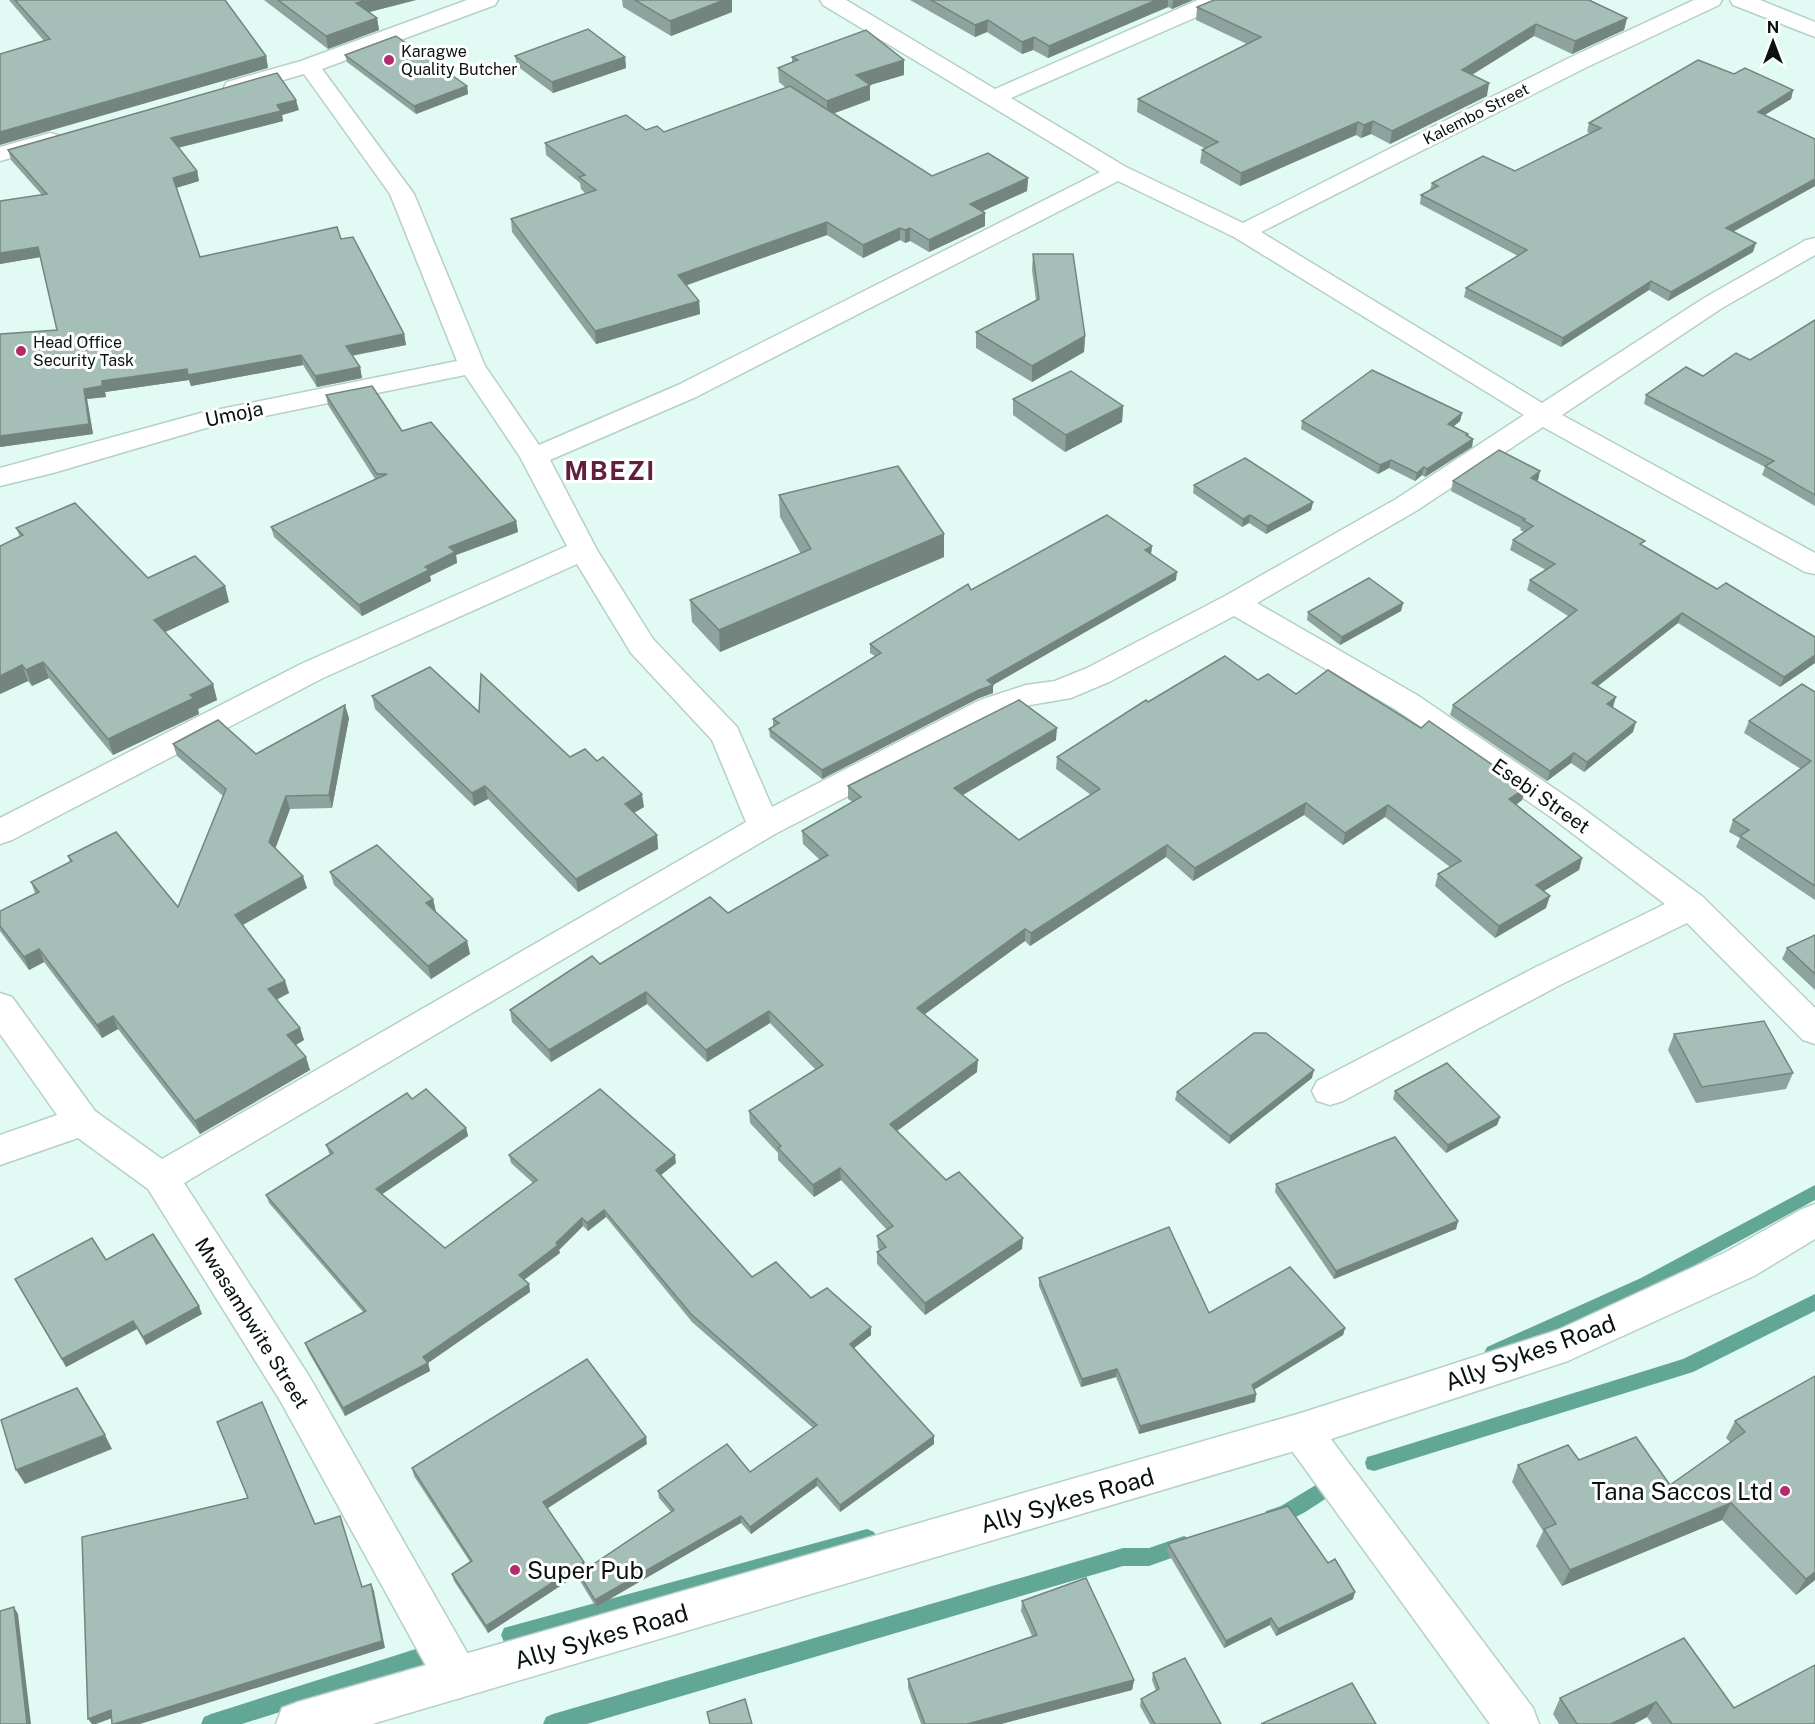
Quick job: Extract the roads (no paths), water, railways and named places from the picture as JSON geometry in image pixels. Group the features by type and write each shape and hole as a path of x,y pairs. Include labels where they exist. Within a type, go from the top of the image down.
{"street":[{"path":"218,92 309,66 487,0"},
{"path":"831,0 1118,172 1243,232 1542,415 1815,565"},
{"path":"993,98 1216,0"},
{"name":"Kalembo Street","path":"1243,232 1577,63 1711,0"},
{"path":"1741,0 1815,30"},
{"path":"309,66 402,194 472,366 534,457 583,550 642,646 726,735 764,826"},
{"path":"0,154 70,134"},
{"path":"534,457 687,391 1118,172"},
{"path":"160,1178 764,826 991,708 1026,695 1060,691 1098,675 1234,603 1406,505 1713,303 1815,245"},
{"name":"Umoja","path":"0,477 43,467 201,421 472,366"},
{"path":"0,832 312,671 441,611 583,550"},
{"name":"Esebi Street","path":"1234,603 1406,702 1566,812 1691,906 1815,1030"},
{"path":"1330,1091 1546,977 1691,906"},
{"name":"Mwasambwite Street","path":"0,1007 82,1121 160,1178 295,1389 457,1678"},
{"path":"0,1150 82,1121"},
{"name":"Ally Sykes Road","path":"298,1724 1301,1431 1568,1344 1740,1264 1815,1220"},
{"path":"1301,1431 1517,1724"}],"waterway":[{"path":"1493,1353 1647,1283 1815,1192"},
{"path":"1374,1463 1687,1366 1815,1302"},
{"path":"1273,1517 1286,1513 1329,1486"},
{"path":"511,1635 867,1538"},
{"path":"553,1724 1123,1557 1149,1557 1184,1545"},
{"path":"211,1724 441,1651"}],"place":[{"name":"Karagwe Quality Butcher","path":"389,60"},
{"name":"Head Office Security Task","path":"21,351"},
{"name":"Tana Saccos Ltd","path":"1785,1491"},
{"name":"Super Pub","path":"515,1570"}],"district":[{"name":"MBEZI","path":"610,470"}]}
